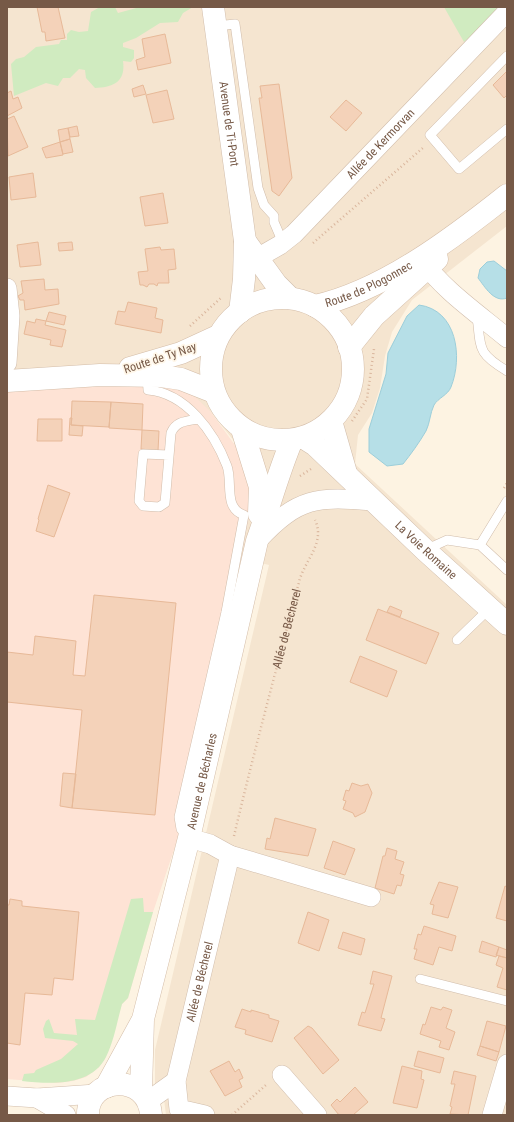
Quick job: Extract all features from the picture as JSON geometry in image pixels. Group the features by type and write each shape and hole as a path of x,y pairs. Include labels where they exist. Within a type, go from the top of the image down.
{"main road":[{"name":"Avenue de Ti-Pont","path":"214,17 248,255 240,312"},
{"name":"Route de Plogonnec","path":"315,306 336,302 423,263 448,250 472,224 507,195"},
{"path":"248,255 290,298"},
{"name":"Route de Plogonnec","path":"349,347 374,316 423,263"},
{"path":"290,298 315,306 330,317 338,326 349,347 353,367 351,387 343,406 331,421 318,431 298,439 269,439 258,437 242,429 227,415 214,392 210,373 212,354 218,336 228,323 240,312 264,300 290,298"},
{"name":"Route de Ty Nay","path":"100,375 158,361 196,347 218,336"},
{"name":"Route de Ty Nay","path":"7,381 100,375 147,376 181,379 214,392"},
{"path":"331,421 347,475"},
{"name":"Avenue de Bécharles","path":"242,429 260,487 257,541"},
{"name":"Avenue de Bécharles","path":"147,1102 143,1020 188,838 257,541 280,471 298,439"},
{"name":"La Voie Romaine","path":"298,439 315,445 425,550 507,624"},
{"name":"Avenue de Bécharles","path":"88,1115 91,1102 101,1090 143,1020"},
{"path":"101,1090 123,1084 147,1102"}],"street":[{"name":"Allée de Kermorvan","path":"248,255 283,243 507,12"},
{"name":"Route de Plogonnec","path":"423,263 476,313 507,338"},
{"path":"7,288 7,363"},
{"path":"257,541 279,518 307,502 336,498 374,501"},
{"path":"188,838 210,844 230,855 371,897"},
{"name":"Allée de Bécherel","path":"205,1115 179,1109 176,1081 230,855"},
{"path":"492,1115 507,1064"},
{"path":"282,1075 317,1115"},
{"path":"147,1102 176,1081"},
{"path":"7,1096 37,1098 101,1090"},
{"path":"37,1098 66,1115"}],"lane":[{"path":"214,17 235,24 258,188 264,205 274,216 275,226 283,243"},
{"path":"507,56 430,135 459,169 507,129"},
{"path":"476,313 481,347 484,354 490,361 507,371"},
{"path":"147,376 148,390 157,391 172,396 199,419 215,442 227,467 232,506 238,513 244,515 226,612 179,817 181,829 188,838"},
{"path":"169,455 143,454 139,501 143,506 159,507 165,503 171,433 174,426 179,422 199,419"},
{"path":"480,545 507,501"},
{"path":"425,550 447,540 480,545 507,570"},
{"path":"457,640 490,608"},
{"path":"420,979 507,1001"}],"path":[{"path":"308,247 433,139"},
{"path":"186,329 224,295"},
{"name":"Allée de Bécherel","path":"230,855 257,736 300,578 316,547 317,525 298,477 280,471"},
{"path":"503,489 507,483"},
{"path":"232,1115 272,1080 282,1075"}],"shaded area":[{"path":"7,7 507,7 507,226 412,300 392,332 385,356 380,388 372,413 358,435 355,464 507,605 507,1115 166,1115 164,1099 155,1083 155,1050 269,565 241,558 249,516 234,441 210,411 7,390"},
{"path":"154,382 189,391 210,411 240,452 251,483 249,516 234,596 181,829 153,912 128,998 122,1004 105,1058 99,1067 86,1077 73,1081 57,1083 7,1079 7,390"}],"green space":[{"path":"100,7 115,7 118,13 140,7 193,7 183,13 178,22 160,23 136,38 123,43 123,47 134,50 134,58 131,62 123,61 120,79 113,85 95,88 86,78 85,70 79,69 70,78 63,78 58,86 46,83 14,96 11,64 16,59 24,57 36,47 59,44 61,40 67,40 67,34 71,30 79,32 88,31 91,12"},
{"path":"444,7 505,7 464,42"},
{"path":"143,898 144,912 153,912 128,998 122,1004 113,1038 106,1057 99,1067 80,1079 57,1083 22,1081 24,1074 34,1073 36,1070 61,1059 78,1044 73,1041 45,1038 43,1029 46,1021 49,1019 54,1033 77,1035 75,1019 95,1020 131,899"}],"water":[{"path":"494,261 507,271 507,298 502,299 494,296 487,290 478,278 480,269 487,262"},
{"path":"419,305 432,309 442,316 449,325 454,337 456,349 455,375 450,390 434,405 426,431 418,444 403,464 387,466 369,452 369,429 386,374 388,353 407,316"}],"building":[{"path":"37,7 58,7 65,38 46,41 45,32 42,32"},
{"path":"165,34 171,63 138,70 136,60 145,57 142,39"},
{"path":"507,71 507,95 504,98 493,85"},
{"path":"279,84 292,178 279,196 272,191 259,98 262,98 260,86"},
{"path":"143,85 146,94 134,97 132,89"},
{"path":"167,90 174,119 153,123 146,95"},
{"path":"11,91 13,99 18,97 22,108 7,116 7,93"},
{"path":"346,100 362,113 346,131 330,117"},
{"path":"14,116 28,147 8,156 7,119"},
{"path":"77,126 79,136 70,137 68,128"},
{"path":"68,128 70,139 60,142 58,130"},
{"path":"70,139 73,152 63,154 60,142"},
{"path":"60,142 63,155 46,158 42,148"},
{"path":"33,173 36,197 11,200 9,177"},
{"path":"163,193 168,223 145,226 140,197"},
{"path":"38,242 41,265 20,267 17,245"},
{"path":"72,242 73,250 59,251 58,243"},
{"path":"160,247 161,250 174,249 176,269 168,270 169,283 158,283 157,286 154,284 149,284 147,287 140,285 138,272 148,271 145,249"},
{"path":"44,279 45,290 58,289 59,304 25,310 24,300 20,300 18,296 23,293 21,281"},
{"path":"128,302 157,308 155,318 163,320 161,333 115,324 118,311 125,312"},
{"path":"49,312 66,316 64,325 46,321"},
{"path":"36,319 46,321 45,325 66,330 62,347 50,345 51,340 24,334 27,321 35,323"},
{"path":"72,401 111,402 109,427 71,425"},
{"path":"111,402 143,404 142,430 109,428"},
{"path":"70,418 72,418 71,425 83,426 82,436 69,435"},
{"path":"38,419 62,419 62,441 37,441"},
{"path":"142,430 159,431 158,451 141,449"},
{"path":"48,485 70,493 54,537 36,531"},
{"path":"94,595 176,603 155,815 72,808 82,710 7,702 7,652 33,655 35,636 76,641 73,675 85,676"},
{"path":"390,606 402,611 400,617 387,612"},
{"path":"378,609 439,633 426,664 366,640"},
{"path":"360,656 397,671 387,697 350,682"},
{"path":"63,773 76,774 72,808 60,806"},
{"path":"352,783 361,786 368,784 372,793 365,812 355,817 353,813 343,809 346,801 343,800 346,790 349,791"},
{"path":"275,818 316,829 308,856 265,849 267,838 270,839"},
{"path":"333,841 355,849 345,875 324,868"},
{"path":"387,848 397,851 395,859 404,862 400,874 404,875 401,886 397,885 394,894 375,888 383,856 385,856"},
{"path":"439,882 458,887 448,918 432,914 434,905 430,904"},
{"path":"505,886 507,887 507,921 496,918"},
{"path":"10,899 22,901 22,906 79,912 73,980 54,978 52,995 25,993 20,1045 7,1043 7,905 9,905"},
{"path":"308,912 329,920 319,951 298,943"},
{"path":"424,926 456,936 452,951 439,947 433,965 414,959 417,949 414,949 418,934 421,935"},
{"path":"343,932 365,939 361,955 338,948"},
{"path":"482,941 499,947 496,957 479,952"},
{"path":"499,947 507,950 507,958 496,955"},
{"path":"499,956 507,958 507,990 497,987 503,968 496,965"},
{"path":"373,971 392,976 381,1018 385,1019 381,1031 358,1025 362,1012 365,1013 374,984 370,984"},
{"path":"431,1007 441,1010 443,1007 452,1010 446,1028 455,1032 449,1050 439,1047 441,1041 420,1034 423,1024 425,1025"},
{"path":"242,1009 269,1015 269,1018 279,1021 272,1042 245,1034 246,1030 235,1027"},
{"path":"487,1021 506,1026 499,1052 480,1046"},
{"path":"308,1026 312,1028 339,1060 323,1074 294,1038"},
{"path":"480,1046 499,1052 496,1061 477,1055"},
{"path":"418,1051 444,1058 440,1073 414,1066"},
{"path":"229,1061 235,1072 239,1069 243,1078 239,1080 242,1087 225,1096 210,1071"},
{"path":"402,1066 422,1071 421,1079 424,1080 417,1108 393,1103"},
{"path":"454,1071 476,1076 468,1115 450,1114 452,1107 450,1106 455,1084 451,1084"},
{"path":"355,1087 368,1102 353,1115 339,1115 331,1105 337,1099 340,1102"}]}
